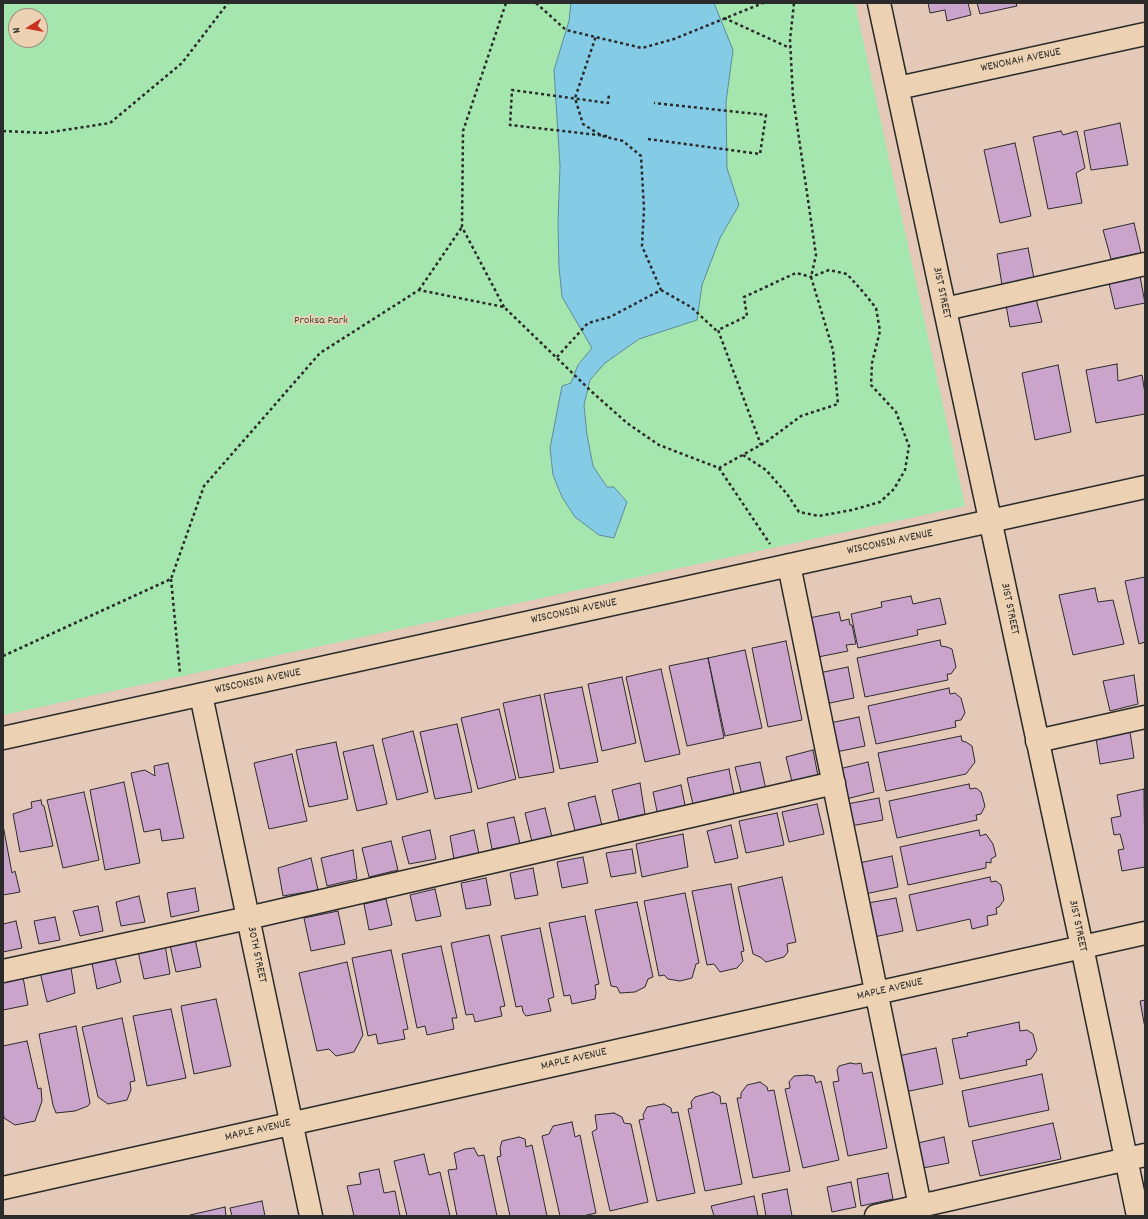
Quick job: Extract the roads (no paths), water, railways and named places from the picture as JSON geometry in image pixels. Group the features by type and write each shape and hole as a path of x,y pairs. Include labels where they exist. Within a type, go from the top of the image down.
{"street":[{"name":"31ST STREET","path":"879,3 1082,947 1135,1157 1138,1216"},
{"name":"WENONAH AVENUE","path":"898,88 1145,34"},
{"path":"944,309 1145,264"},
{"name":"WISCONSIN AVENUE","path":"3,738 1145,487"},
{"path":"789,565 920,1206"},
{"name":"30TH STREET","path":"201,695 311,1216"},
{"path":"1037,741 1145,716"},
{"path":"3,971 248,918 834,783"},
{"name":"MAPLE AVENUE","path":"3,1188 1145,933"},
{"path":"876,1216 1135,1157"}],"water":[{"path":"571,3 714,3 733,50 726,102 727,168 739,205 720,238 702,285 697,320 639,339 605,363 590,380 584,405 587,435 593,466 607,487 614,487 627,502 614,538 599,535 575,517 562,497 553,475 550,448 562,386 571,383 578,365 592,348 562,297 559,267 558,223 560,166 554,70 569,21"}],"park label":[{"name":"Proksa Park","path":"321,321"}]}
